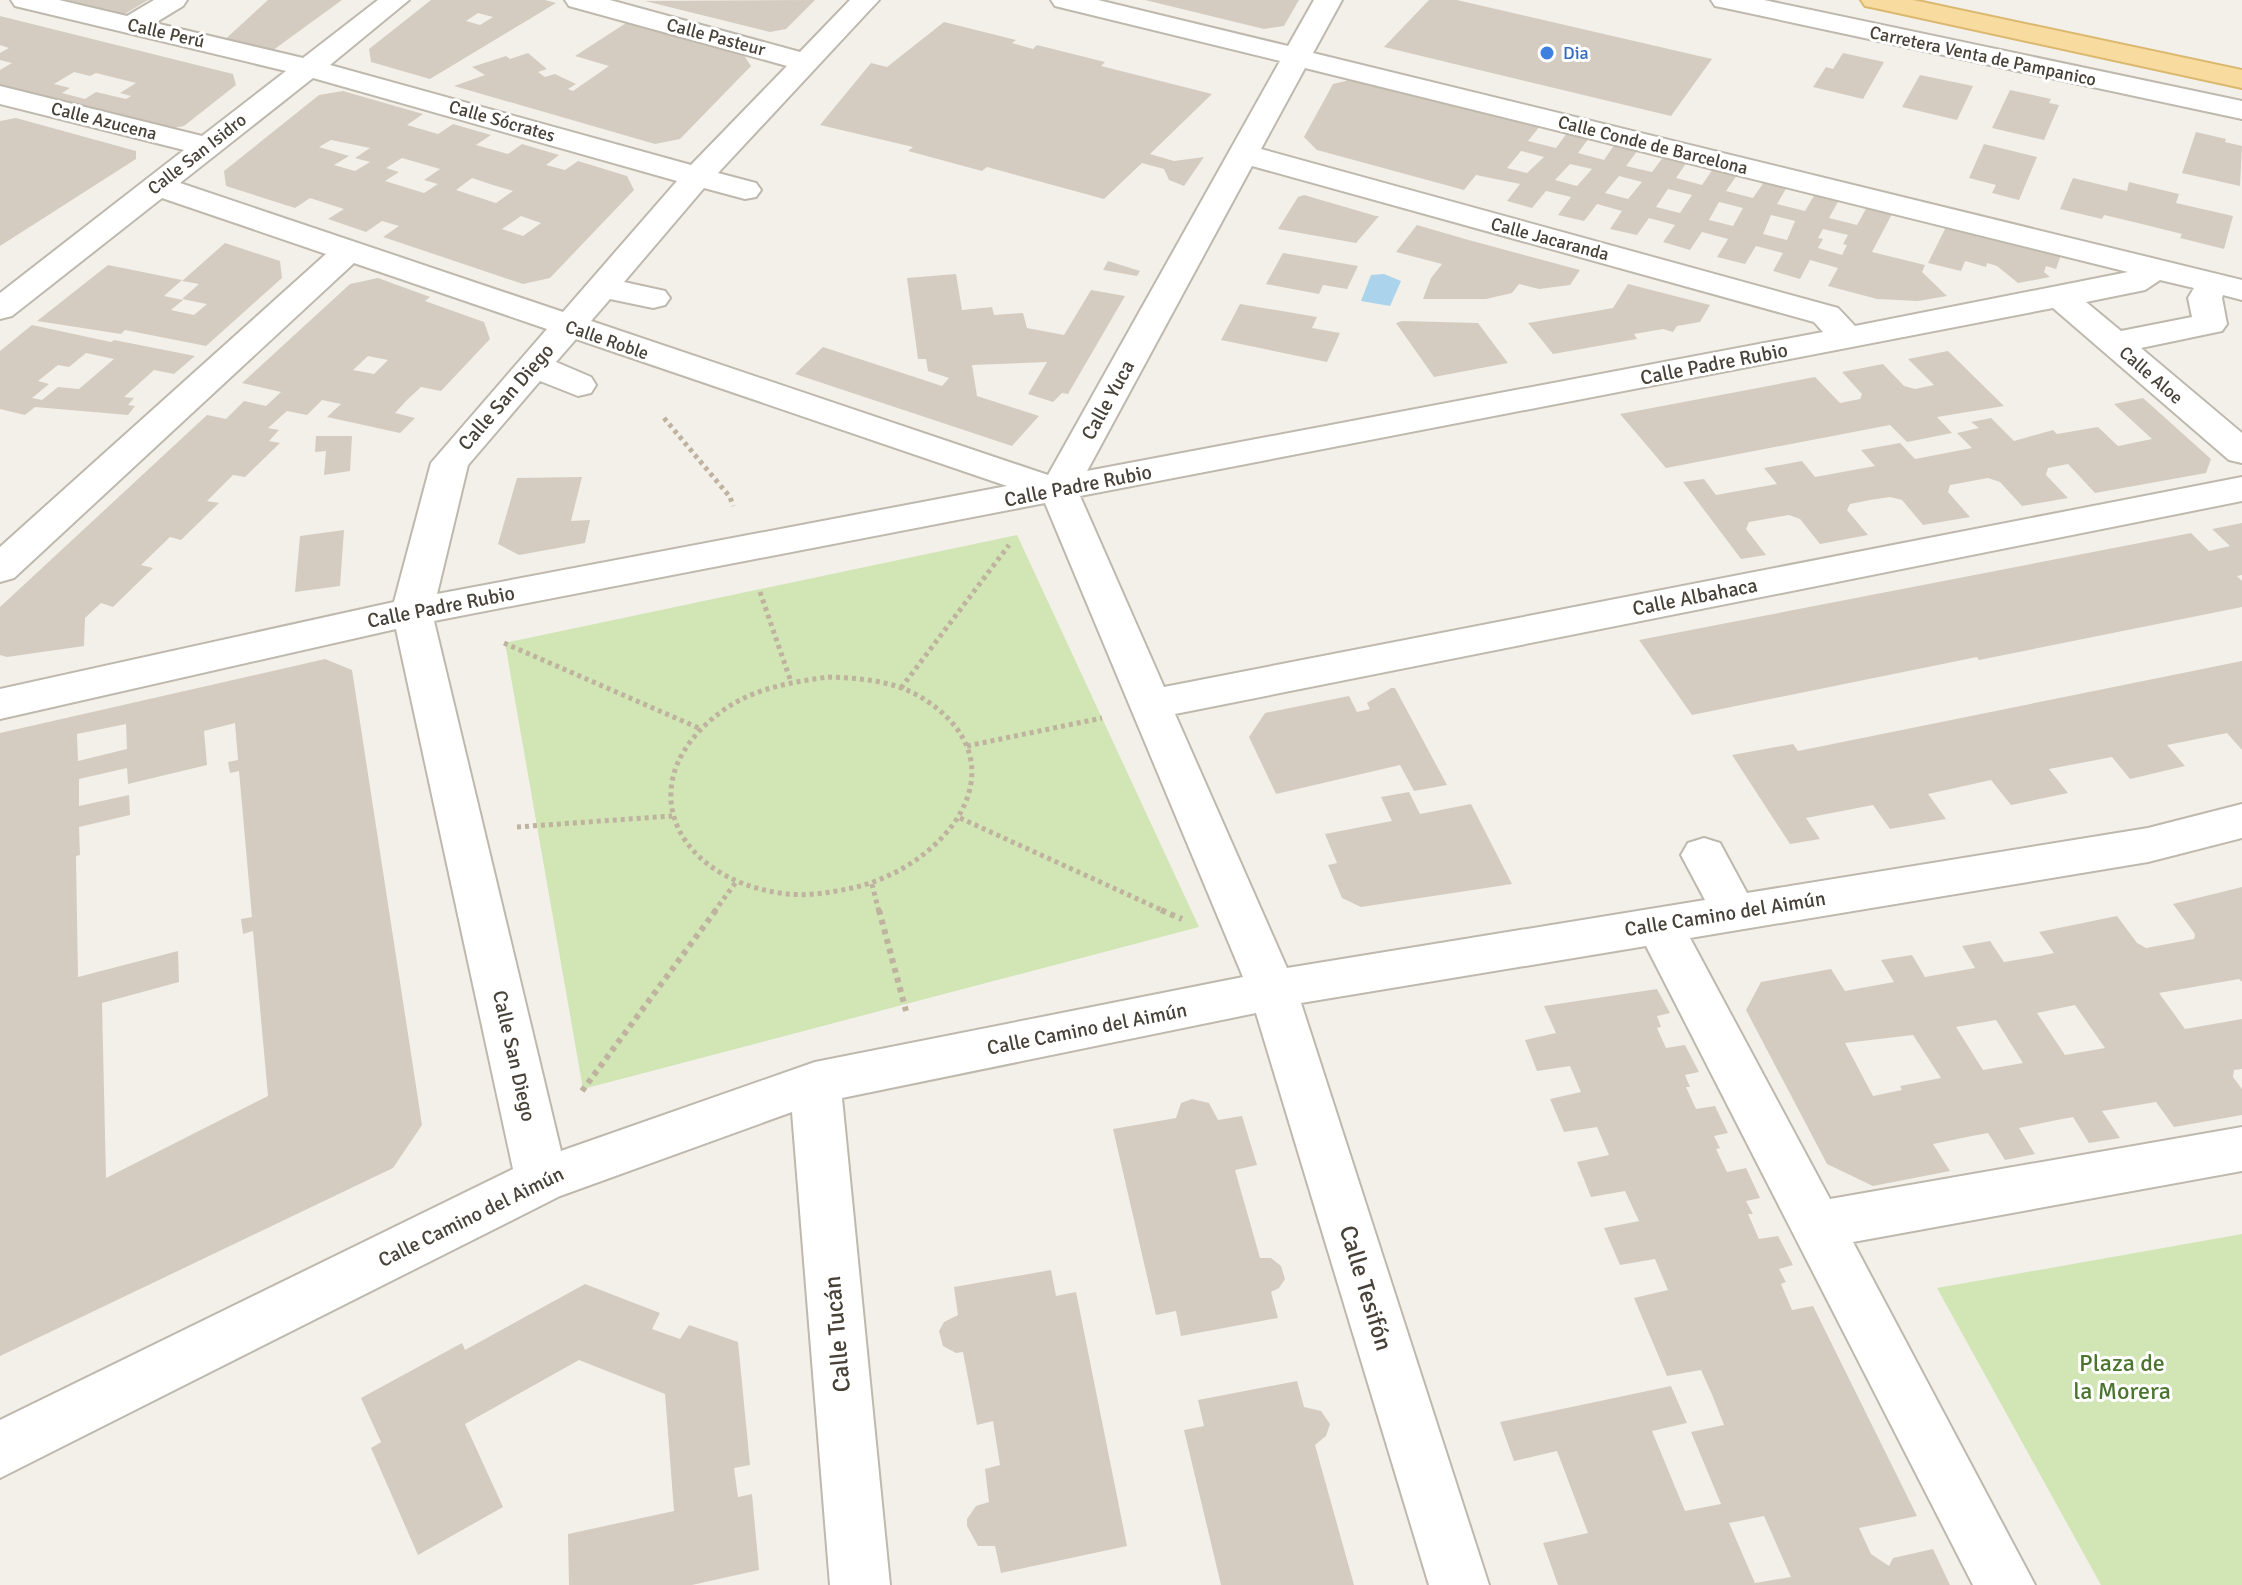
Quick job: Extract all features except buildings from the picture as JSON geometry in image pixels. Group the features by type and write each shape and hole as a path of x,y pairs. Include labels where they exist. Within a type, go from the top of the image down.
{"main road":[{"name":"Carretera Venta de Pampanico","path":"1875,0 2242,79"}],"street":[{"name":"Calle Perú","path":"25,0 306,67"},
{"path":"131,25 173,0"},
{"name":"Calle San Isidro","path":"0,309 395,0"},
{"name":"Calle Pasteur","path":"579,0 806,62"},
{"name":"Calle San Diego","path":"542,1180 412,612 450,463 698,176 865,0"},
{"name":"Calle Conde de Barcelona","path":"1065,0 2228,286"},
{"name":"Calle Yuca","path":"1058,490 1328,0"},
{"name":"Carretera Venta de Pampanico","path":"1725,0 2242,110"},
{"name":"Calle Sócrates","path":"306,67 745,190"},
{"name":"Calle Azucena","path":"5,101 208,147"},
{"name":"Calle Jacaranda","path":"1243,154 1826,315 1848,338"},
{"name":"Calle Roble","path":"158,186 568,327 647,338 1058,490"},
{"path":"0,569 347,252"},
{"name":"Calle Padre Rubio","path":"0,704 412,612 2133,283 2147,275 2150,267"},
{"path":"2114,343 2210,324 2205,298 2228,286"},
{"path":"602,287 647,338"},
{"name":"Calle Aloe","path":"2060,297 2242,452"},
{"path":"535,365 578,385"},
{"name":"Calle Albahaca","path":"1149,705 2242,489"},
{"path":"1058,490 1273,991"},
{"name":"Calle Camino del Aimún","path":"0,1450 542,1180 815,1083 1312,982 2148,845 2242,821"},
{"path":"1704,855 1735,913"},
{"path":"1659,925 2005,1585"},
{"name":"Calle Tesifón","path":"1273,991 1459,1585"},
{"name":"Calle Tucán","path":"815,1083 860,1585"},
{"path":"1815,1225 2242,1149"}],"path":[{"path":"664,418 730,497 791,682"},
{"path":"901,688 1017,535 1058,490"},
{"path":"412,612 505,643 701,729"},
{"path":"828,677 866,679 901,688 930,702 953,723 967,746 972,782 960,818 939,845 909,867 872,884 825,894 778,893 736,882 706,865 684,842 672,816 670,786 681,756 701,729 725,709 757,693 791,682 828,677"},
{"path":"967,746 1103,718 1149,705"},
{"path":"463,833 672,816"},
{"path":"960,818 1199,927 1240,915"},
{"path":"542,1180 583,1089 736,882"},
{"path":"872,884 920,1062"}],"green space":[{"path":"1017,535 1199,927 583,1089 505,643"},
{"name":"Plaza de la Morera","path":"2242,1234 2242,1585 2101,1585 1937,1288"}],"water":[{"path":"1384,274 1401,281 1390,306 1361,301 1371,275"}],"place":[{"name":"Dia","path":"1547,53"}]}
